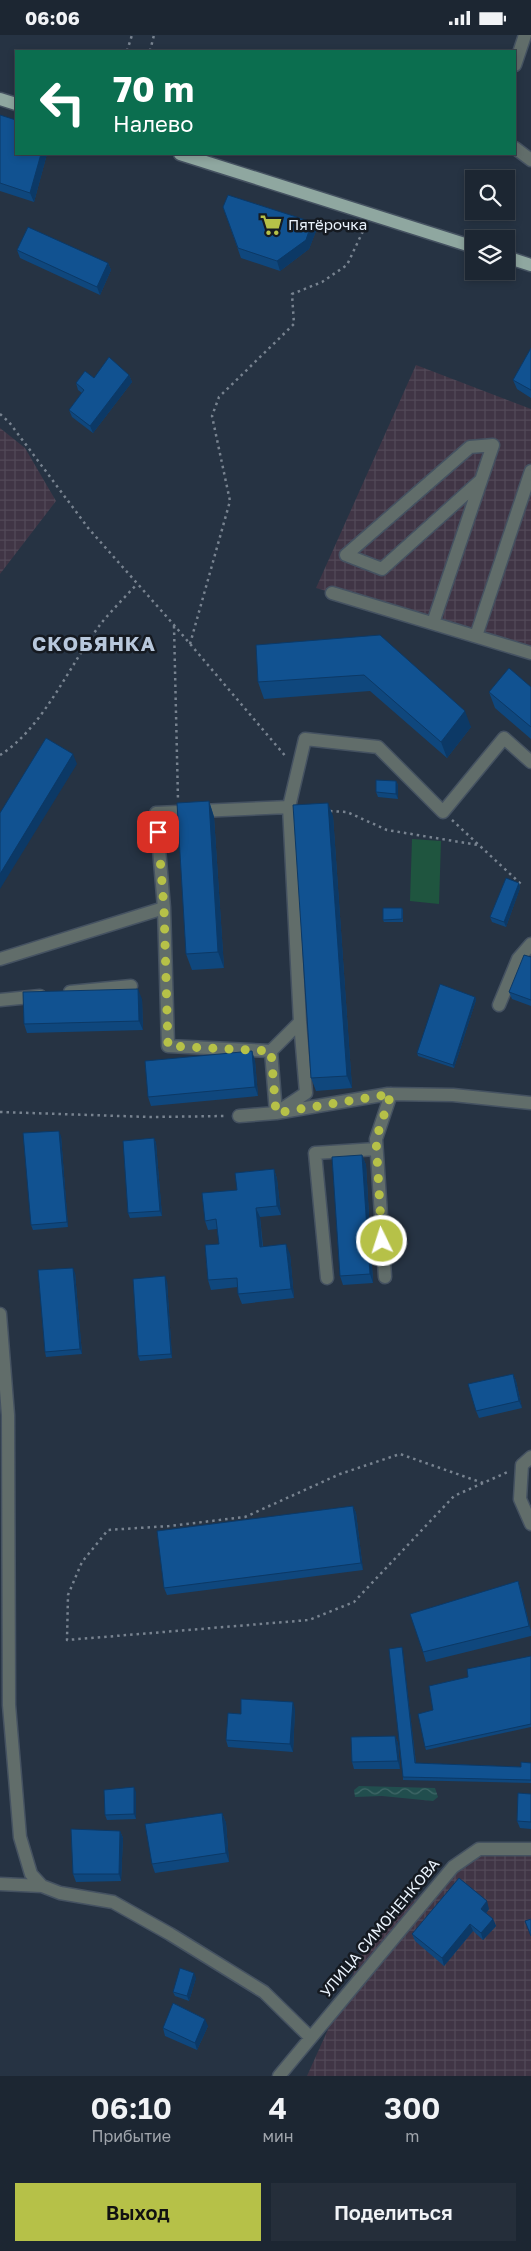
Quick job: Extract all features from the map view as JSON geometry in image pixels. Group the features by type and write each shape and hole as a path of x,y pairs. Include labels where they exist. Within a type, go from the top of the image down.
{"main road":[{"path":"0,99 15,104"},
{"path":"183,155 465,244"},
{"path":"515,260 531,265"}],"street":[{"path":"516,62 524,35"},
{"path":"516,149 531,160"},
{"path":"433,623 493,445 470,447 346,555 382,569 481,480"},
{"path":"476,637 531,471"},
{"path":"332,593 531,653"},
{"path":"276,1113 306,1093 300,1022 289,807 304,739 378,747 443,812 504,738 531,762"},
{"path":"289,807 156,813 164,908 168,1046 271,1051 300,1022"},
{"path":"0,959 164,908"},
{"path":"499,1005 518,959 531,944"},
{"path":"0,1000 131,985"},
{"path":"271,1051 276,1113"},
{"path":"385,1277 376,1139 391,1094"},
{"path":"239,1116 276,1113 391,1094 453,1095 531,1103"},
{"path":"327,1278 315,1153 376,1149"},
{"path":"0,1314 8,1415 10,1705 20,1837 31,1874 42,1885 60,1893 113,1902 170,1934 264,1992 310,2037"},
{"path":"527,1461 520,1499 531,1524"},
{"name":"УЛИЦА СИМОНЕНКОВА","path":"279,2076 453,1867 479,1849 531,1849"},
{"path":"0,1884 42,1885"}],"path":[{"path":"127,50 132,35"},
{"path":"150,50 154,35"},
{"path":"190,644 230,501 212,416 219,397 294,324 292,294 322,282 347,265 364,229"},
{"path":"0,414 88,529 174,625 297,770"},
{"path":"0,755 14,747 51,701 103,622 137,584"},
{"path":"174,625 178,812"},
{"path":"327,811 346,812 387,830 478,845"},
{"path":"443,812 522,885"},
{"path":"0,1112 150,1117 239,1116"},
{"path":"483,1483 400,1454 340,1474 245,1517 169,1526 108,1530 82,1562 68,1595 67,1640 309,1621 354,1602 454,1496 483,1483 527,1461"}],"shaded area":[{"path":"416,365 531,409 531,651 316,588"},
{"path":"0,428 25,448 56,501 0,574"},
{"path":"412,839 441,841 439,904 410,901"},
{"path":"477,1843 531,1846 531,2076 307,2076 367,1943"}],"water":[{"path":"359,1786 435,1788 438,1797 433,1801 382,1796 355,1797 354,1790"}],"building":[{"path":"0,115 15,120 15,155 41,155 30,193 0,183"},
{"path":"228,195 312,222 306,240 277,261 238,248 223,207"},
{"path":"28,227 108,263 97,287 17,250"},
{"path":"531,348 531,390 513,380"},
{"path":"109,357 129,375 90,426 69,410 84,390 76,383 85,371 94,378"},
{"path":"380,635 465,711 441,742 364,675 258,682 256,645"},
{"path":"509,668 531,687 531,727 489,692"},
{"path":"46,738 73,754 0,874 0,813"},
{"path":"376,780 396,781 396,794 376,792"},
{"path":"209,801 218,952 186,954 177,803"},
{"path":"328,803 347,1076 311,1078 293,805"},
{"path":"506,878 519,883 504,922 490,917"},
{"path":"383,908 402,908 402,919 383,920"},
{"path":"524,955 531,957 531,1000 509,992"},
{"path":"440,984 475,997 453,1065 417,1053"},
{"path":"138,989 139,1021 24,1024 23,992"},
{"path":"252,1051 255,1087 148,1097 145,1061"},
{"path":"59,1131 67,1222 31,1225 23,1133"},
{"path":"154,1138 160,1211 128,1213 123,1141"},
{"path":"362,1155 370,1274 340,1276 332,1157"},
{"path":"274,1169 277,1206 256,1208 260,1247 286,1244 291,1289 238,1294 237,1278 208,1280 205,1245 219,1244 216,1219 205,1221 202,1193 237,1190 235,1173"},
{"path":"73,1268 80,1349 45,1352 38,1270"},
{"path":"165,1276 171,1354 138,1356 133,1279"},
{"path":"513,1374 519,1401 476,1411 468,1384"},
{"path":"353,1506 361,1563 164,1588 157,1531"},
{"path":"518,1581 529,1626 423,1652 410,1614"},
{"path":"402,1647 415,1763 521,1767 521,1762 531,1763 531,1780 403,1777 389,1649"},
{"path":"531,1656 531,1724 425,1747 418,1714 433,1710 429,1686 468,1677 467,1669"},
{"path":"241,1699 293,1702 290,1744 226,1740 228,1713 241,1714"},
{"path":"395,1736 398,1761 352,1762 351,1737"},
{"path":"134,1787 134,1814 105,1815 104,1790"},
{"path":"518,1793 531,1794 531,1822 517,1821"},
{"path":"222,1813 226,1853 152,1864 145,1824"},
{"path":"71,1829 120,1831 119,1874 73,1874"},
{"path":"459,1878 487,1901 481,1909 493,1919 481,1933 470,1924 442,1958 412,1934"},
{"path":"531,1919 531,1936 525,1921"},
{"path":"180,1968 194,1973 187,1996 173,1992"},
{"path":"173,2003 205,2019 195,2043 163,2028"}],"place":[{"name":"Пятёрочка","path":"271,225"}],"district":[{"name":"СКОБЯНКА","path":"94,644"}],"route":[{"path":"158,832 164,908 168,1046 271,1051 276,1113 391,1094 376,1139 382,1241"}]}
